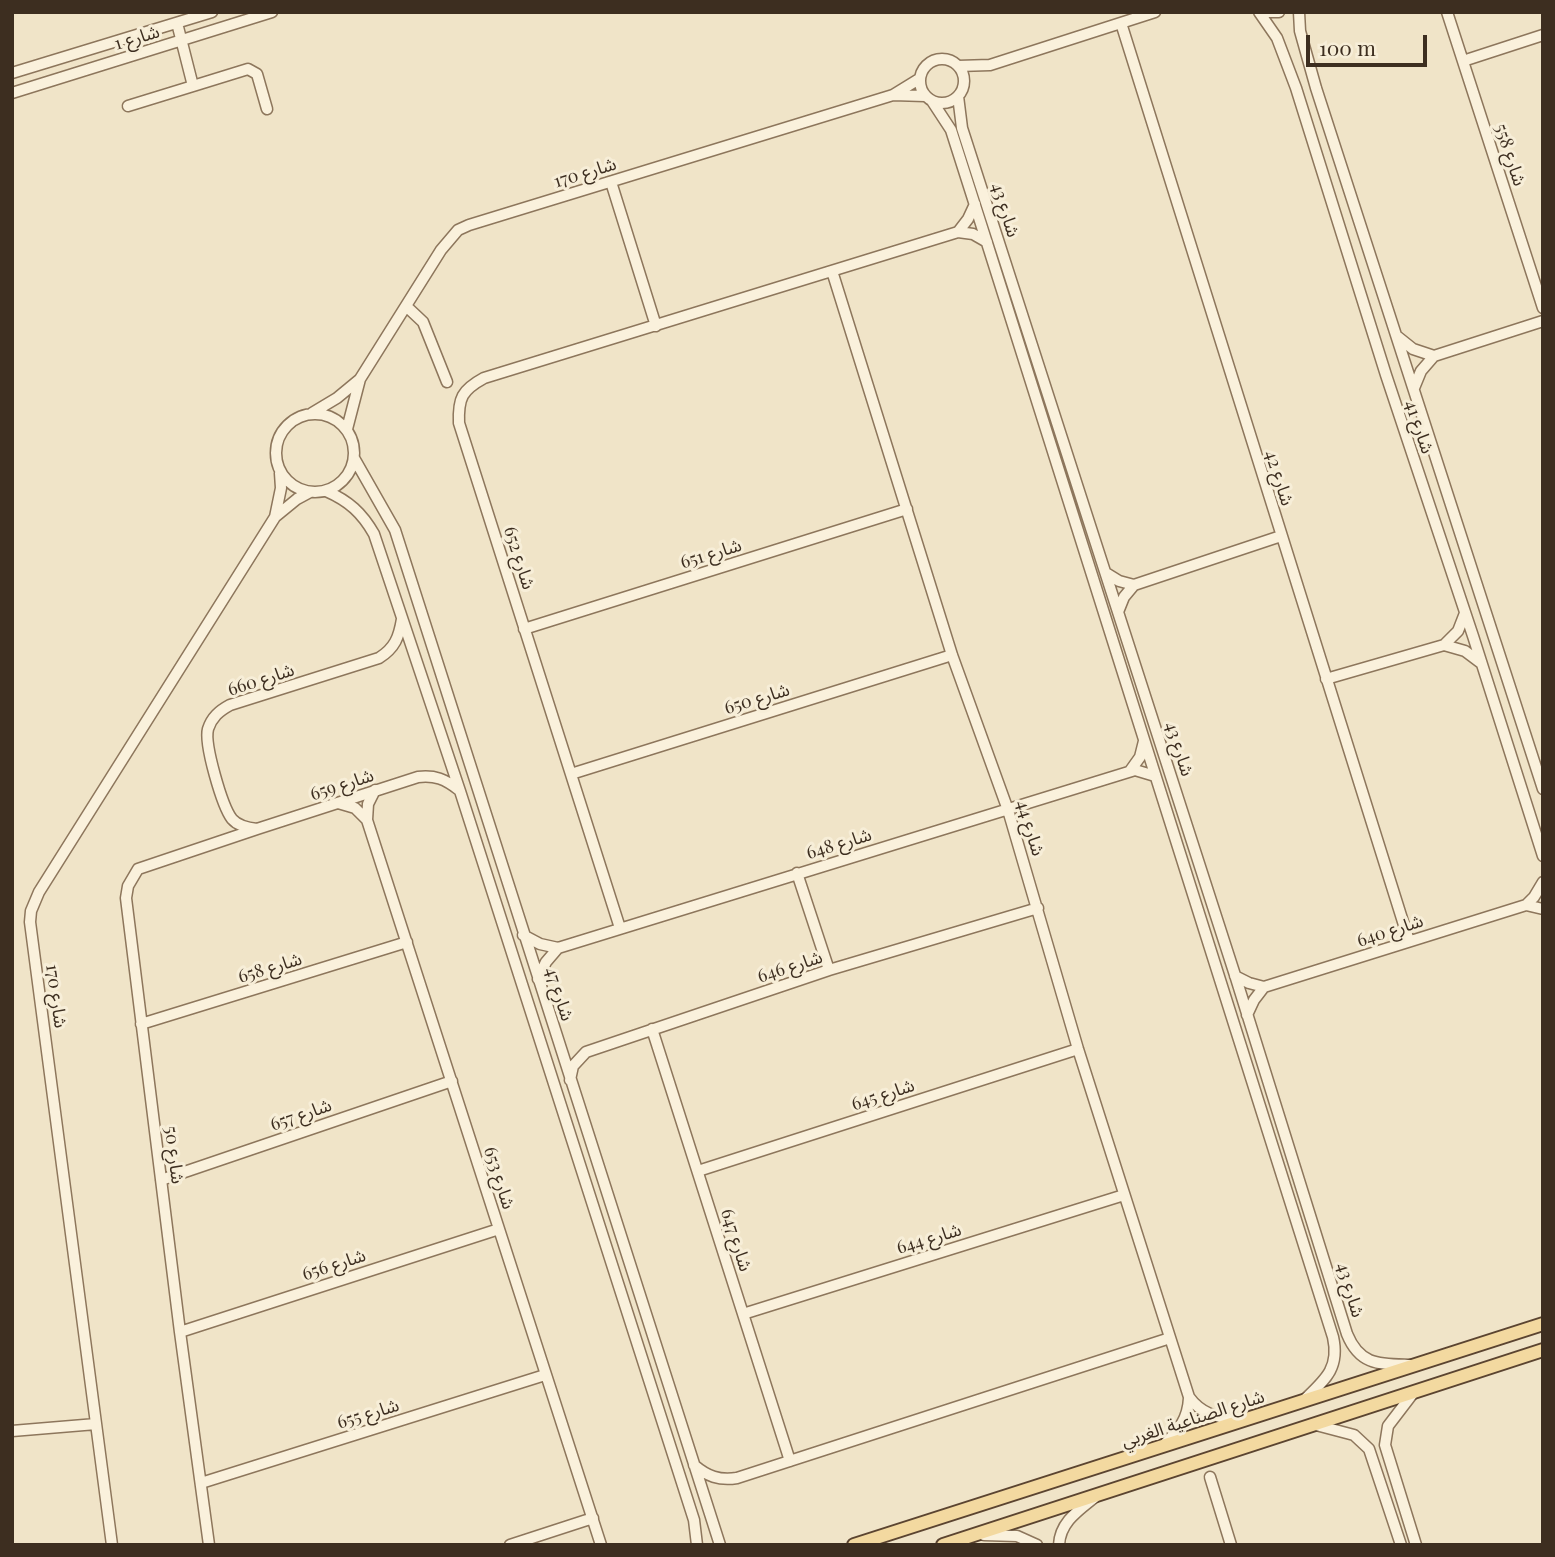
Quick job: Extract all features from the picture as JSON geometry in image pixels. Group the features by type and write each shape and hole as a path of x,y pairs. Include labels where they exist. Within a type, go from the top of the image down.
{"main road":[{"name":"شارع الصناعية الغربي","path":"855,1545 1543,1324"},
{"path":"943,1545 1543,1350"}],"street":[{"name":"شارع 1","path":"12,73 212,12"},
{"name":"شارع 1","path":"12,93 272,12"},
{"path":"958,66 990,65 1155,12"},
{"path":"1260,12 1279,12"},
{"name":"شارع 41","path":"1260,12 1277,38 1296,88 1385,375 1543,856"},
{"name":"شارع 41","path":"1299,12 1300,31 1315,88 1543,789"},
{"name":"شارع 558","path":"1447,12 1543,308"},
{"path":"177,23 193,86"},
{"name":"شارع 42","path":"1121,23 1409,941"},
{"path":"1463,61 1543,35"},
{"path":"964,84 963,74 952,61 935,60 922,71 919,79 928,99 946,103 958,96 964,84 990,65"},
{"path":"128,106 248,69 257,74 267,109"},
{"name":"شارع 170","path":"346,429 360,379 441,250 458,230 892,95 919,79"},
{"name":"شارع 170","path":"892,95 928,99"},
{"name":"شارع 43","path":"958,96 962,128 1352,1345 1371,1361 1415,1365"},
{"name":"شارع 43","path":"928,99 951,130 1334,1337 1334,1366 1325,1380 1303,1401"},
{"path":"611,182 656,326"},
{"path":"975,204 958,232 973,234 987,242"},
{"name":"شارع 652","path":"620,929 459,423 458,407 463,393 484,378 958,232"},
{"name":"شارع 44","path":"832,271 952,654 1008,810 1078,1049 1189,1397"},
{"path":"406,306 424,322 447,382"},
{"path":"1414,389 1421,371 1434,356 1543,321"},
{"path":"1396,336 1413,349 1434,356"},
{"name":"شارع 170","path":"312,413 337,398 360,379"},
{"path":"312,413 331,417 346,429 354,448 354,458 352,467 342,482 326,491 310,492 298,489 280,473 275,454 280,434 293,419 312,413"},
{"name":"شارع 47","path":"354,458 395,530 720,1545"},
{"name":"شارع 170","path":"275,517 281,488 280,473"},
{"name":"شارع 47","path":"326,491 353,505 374,534 460,791 694,1520 697,1545"},
{"name":"شارع 170","path":"112,1545 30,922 31,911 39,892 275,517 310,492"},
{"name":"شارع 651","path":"524,629 907,509"},
{"path":"1118,612 1135,585 1281,536"},
{"path":"1106,573 1119,581 1135,585"},
{"path":"1326,679 1444,645 1458,631 1465,613"},
{"name":"شارع 660","path":"233,820 225,806 207,743 213,719 230,705 379,658 397,641 402,619"},
{"path":"1444,645 1465,651 1482,664"},
{"name":"شارع 650","path":"571,774 952,654"},
{"path":"1130,771 1140,757 1144,740"},
{"name":"شارع 648","path":"558,948 1130,771 1142,771 1155,776"},
{"name":"شارع 659","path":"257,829 429,775 449,782 460,791"},
{"path":"367,820 368,804 375,790"},
{"path":"338,803 355,808 367,820"},
{"path":"233,820 244,827 257,829"},
{"path":"231,839 233,820"},
{"name":"شارع 653","path":"367,820 601,1545"},
{"name":"شارع 50","path":"209,1545 126,898 131,877 138,869 257,829"},
{"path":"797,873 829,970"},
{"path":"1526,905 1543,882"},
{"path":"1526,905 1543,909"},
{"name":"شارع 640","path":"1264,987 1526,905"},
{"name":"شارع 646","path":"569,1080 573,1066 586,1052 829,970 1038,908"},
{"path":"523,935 540,944 558,948 546,962 538,979"},
{"name":"شارع 658","path":"141,1024 407,942"},
{"path":"1235,975 1249,984 1264,987 1247,1015"},
{"name":"شارع 647","path":"652,1029 790,1461"},
{"name":"شارع 645","path":"698,1171 1078,1049"},
{"name":"شارع 657","path":"162,1180 452,1081"},
{"name":"شارع 644","path":"743,1314 1124,1195"},
{"name":"شارع 656","path":"180,1332 499,1229"},
{"path":"693,1464 712,1477 727,1480 1170,1338"},
{"name":"شارع 655","path":"201,1483 545,1375"},
{"path":"1414,1392 1388,1426 1385,1445 1416,1545"},
{"path":"1189,1397 1201,1411 1210,1415 1243,1421"},
{"path":"1161,1448 1183,1424 1187,1416 1189,1397"},
{"path":"12,1431 96,1424"},
{"path":"1316,1425 1354,1435 1369,1449 1401,1545"},
{"path":"1210,1477 1231,1545"},
{"path":"1059,1545 1062,1529 1069,1519 1099,1494"},
{"path":"510,1545 593,1518"},
{"path":"973,1535 1017,1536 1029,1539 1037,1545"}]}
